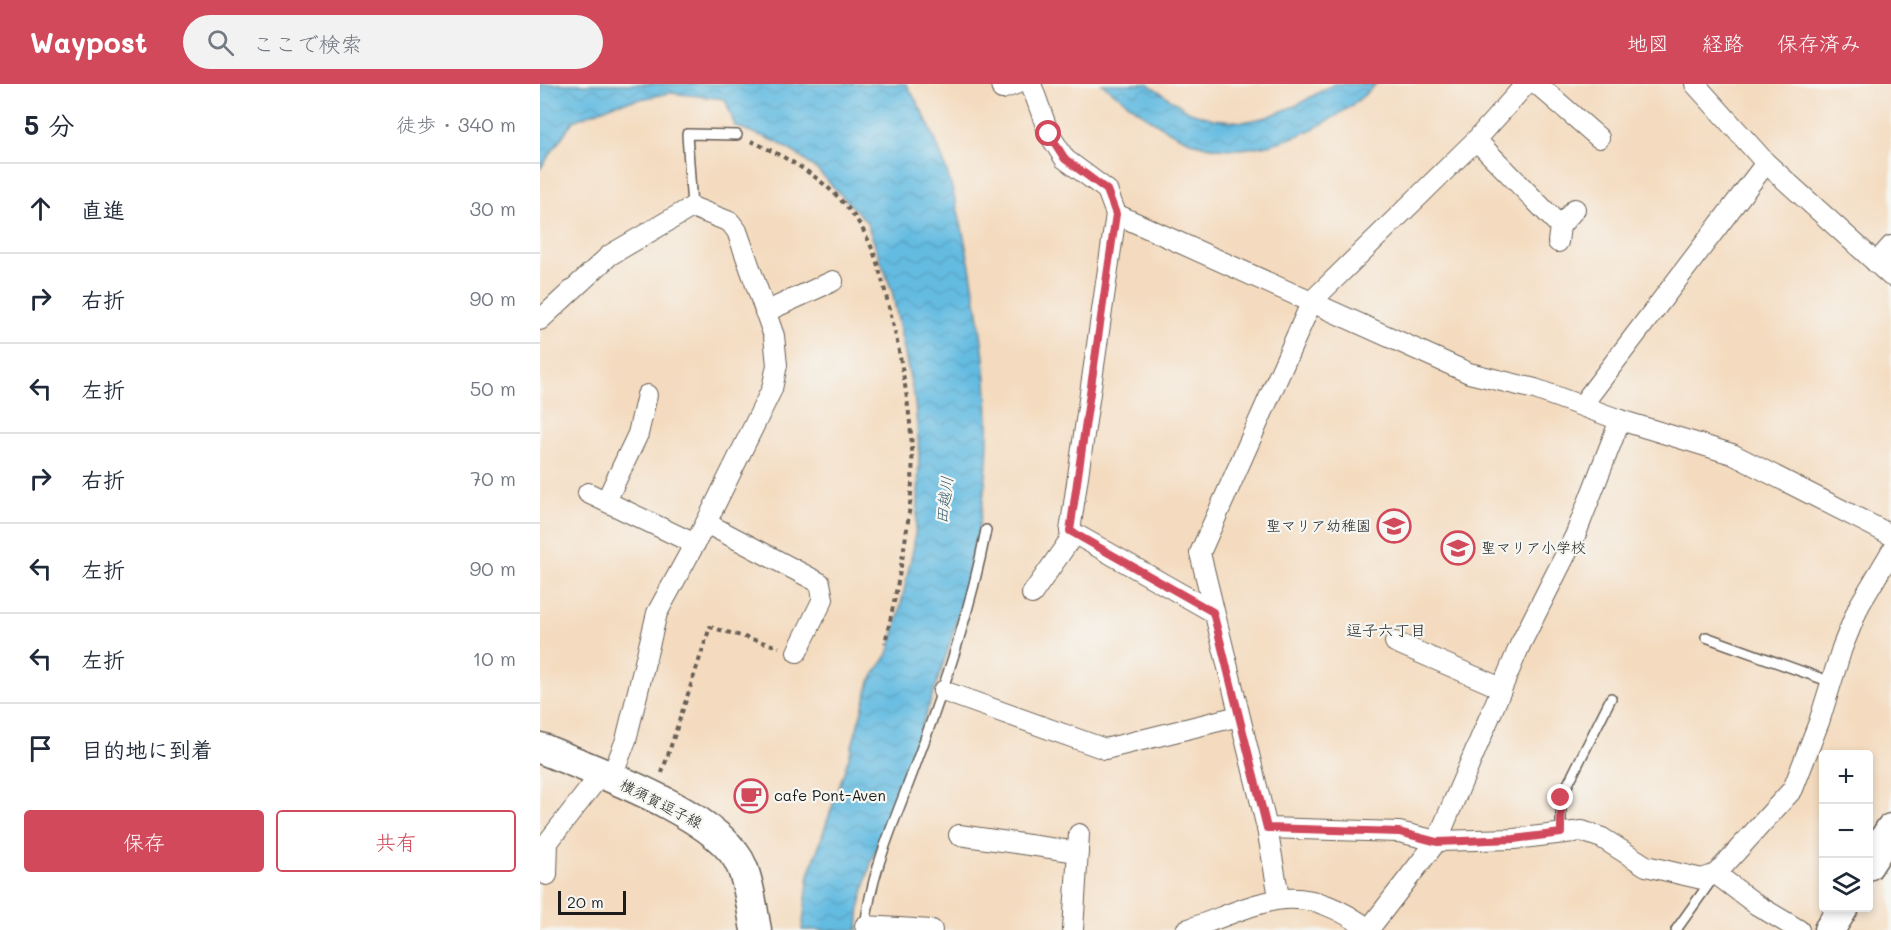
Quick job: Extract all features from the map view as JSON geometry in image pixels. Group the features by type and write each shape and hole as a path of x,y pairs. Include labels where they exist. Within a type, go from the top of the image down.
{"main road":[{"name":"横須賀逗子線","path":"540,748 654,797 707,827 733,850 742,867 756,930"},
{"path":"1873,859 1891,829"},
{"path":"1829,930 1840,912"}],"street":[{"path":"1000,84 1002,89 1016,84"},
{"path":"1031,84 1049,134 1065,159 1107,190 1116,214 1070,531 1213,612"},
{"path":"1279,897 1267,828 1200,553 1312,302 1476,140 1527,84"},
{"path":"1537,84 1599,138"},
{"path":"1695,84 1766,163 1891,276"},
{"path":"1476,140 1559,234 1575,209"},
{"path":"1582,405 1766,163"},
{"path":"540,320 609,255 692,207 730,222 737,231 774,336 777,365 772,389 706,523 657,613 626,740 606,776 548,842 547,875"},
{"path":"1116,214 1469,373 1582,405 1620,420 1732,454 1891,535"},
{"path":"1876,263 1891,246"},
{"path":"765,312 833,281"},
{"path":"647,395 639,434 597,497 695,544"},
{"path":"1186,930 1279,897 1320,902 1339,909 1370,930 1437,842 1520,645 1575,536 1620,420"},
{"path":"706,523 820,583 823,598 797,652"},
{"path":"1032,594 1074,534"},
{"path":"1267,828 1399,832 1437,842 1514,839 1582,831 1602,838 1646,866 1702,879 1716,874 1793,789 1859,606 1891,552"},
{"path":"1395,642 1502,688"},
{"path":"943,691 1106,749 1239,716"},
{"path":"959,835 1078,843 1073,930"},
{"path":"1716,874 1757,905 1799,930"},
{"path":"865,928 932,930"}],"lane":[{"path":"692,207 687,134 736,135"},
{"path":"865,928 872,883 943,691 976,583 986,530"},
{"path":"1706,637 1831,682"},
{"path":"1561,833 1561,798 1611,698"},
{"path":"1676,930 1716,874"}],"path":[{"path":"736,135 789,158 826,185 863,229 881,272 898,342 908,415 912,480 902,568 885,643"},
{"path":"654,797 710,627 797,652"}],"water":[{"name":"田越川","path":"540,84 906,84 919,105 939,149 954,195 975,295 988,408 987,465 977,541 953,635 870,866 860,905 858,930 802,930 809,875 849,757 870,681 888,654 898,618 914,545 918,503 919,450 915,403 892,291 866,221 818,171 795,153 777,142 735,126 725,99 671,93 615,104 573,121 540,169"},
{"path":"1102,84 1148,84 1190,112 1214,119 1243,122 1267,117 1297,105 1334,84 1376,84 1357,101 1311,130 1286,140 1233,149 1207,146 1172,133"}],"place":[{"name":"聖マリア幼稚園","path":"1394,526"},
{"name":"聖マリア小学校","path":"1458,548"},
{"name":"cafe Pont-Aven","path":"751,796"}],"district":[{"name":"逗子六丁目","path":"1386,630"}],"route":[{"path":"1049,134 1065,159 1107,190 1116,214 1070,531 1213,612 1267,828 1399,832 1437,842 1514,839 1561,833 1561,798"}]}
